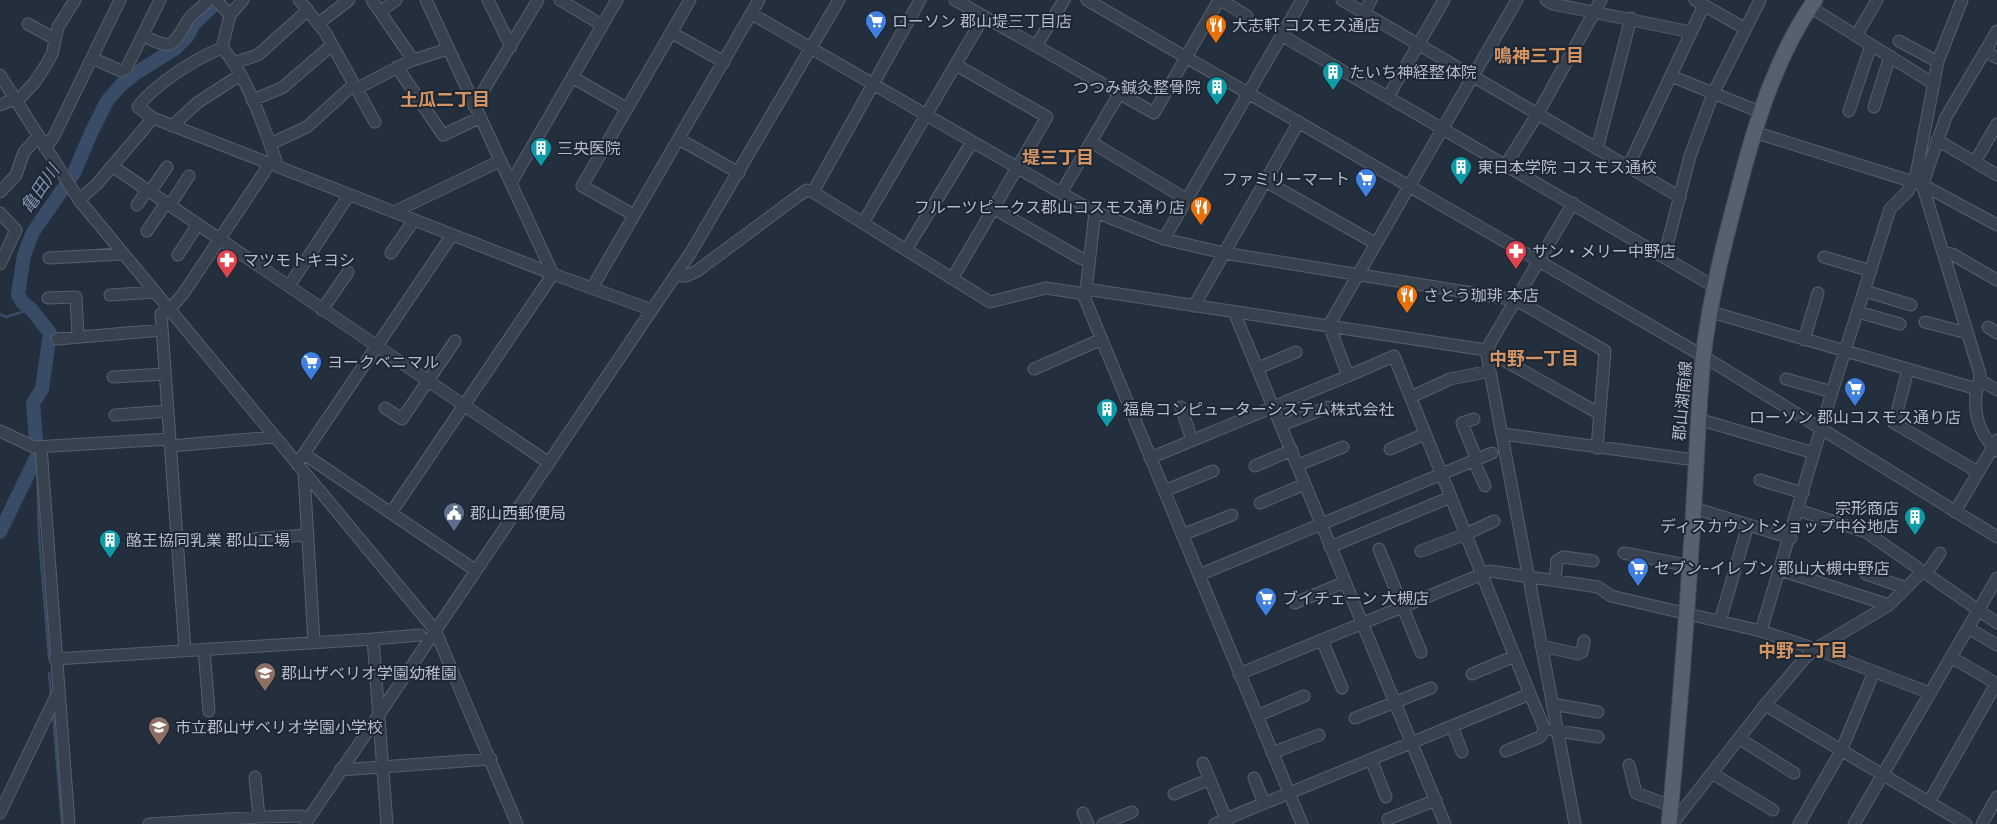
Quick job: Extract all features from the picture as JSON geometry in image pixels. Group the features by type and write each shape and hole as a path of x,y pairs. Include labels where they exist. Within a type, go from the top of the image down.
{"main road":[{"name":"郡山湖南線","path":"1670,817 1687,613 1694,508 1695,460 1703,356 1715,287 1760,112 1796,32 1812,2"}],"street":[{"path":"0,105 15,101 36,82 52,54 58,27 75,0"},
{"path":"45,148 54,136 120,0"},
{"path":"92,58 121,71 126,69 160,0"},
{"path":"143,35 163,46 167,45 180,36 188,20 208,0"},
{"path":"243,0 230,14 222,48 240,75 252,100 270,144 273,165"},
{"path":"299,0 319,23 375,122"},
{"path":"319,23 349,0"},
{"path":"372,0 413,60"},
{"path":"380,12 396,0"},
{"path":"426,0 553,274"},
{"path":"488,0 511,47"},
{"path":"474,106 538,0"},
{"path":"560,0 602,25"},
{"path":"511,184 617,0"},
{"path":"634,215 582,186 690,0"},
{"path":"592,288 759,0"},
{"path":"149,824 301,816 306,821 676,276 739,173 839,0"},
{"path":"813,192 872,83 920,0"},
{"path":"955,0 1154,113 1220,0 1247,16"},
{"path":"1036,46 1064,0"},
{"path":"1087,0 1703,356 1997,537"},
{"path":"1164,239 1302,0"},
{"path":"1342,0 1680,197"},
{"path":"1364,13 1371,0"},
{"path":"1388,97 1444,0"},
{"path":"1348,376 1329,325 1356,275 1518,0"},
{"path":"1546,0 1553,4 1572,3 1595,11 1691,32"},
{"path":"1505,166 1537,115 1601,0"},
{"path":"1664,257 1690,156 1713,94 1744,28 1760,0"},
{"path":"1856,36 1877,0"},
{"path":"1955,512 1978,472 1996,446 1981,434 1978,423 1978,385 1967,333 1918,183 1938,62 1962,0"},
{"path":"1812,2 1856,36 1934,84"},
{"path":"219,3 230,14"},
{"path":"1628,167 1691,32 1699,3 1744,28"},
{"path":"233,63 258,55 308,10"},
{"path":"752,14 1095,212 1164,239 1224,253 1516,300 1605,352 1597,448"},
{"path":"863,223 984,16"},
{"path":"1597,149 1631,18"},
{"path":"28,24 55,39"},
{"path":"1762,631 1791,538 1832,392 1890,209 1918,183 1946,117 1997,31"},
{"path":"672,32 724,62"},
{"path":"1281,35 1715,287"},
{"path":"1900,41 1938,62"},
{"path":"252,100 282,88 332,45"},
{"path":"1849,111 1871,45"},
{"path":"222,48 182,70 145,98 138,107 153,118 349,196 652,310"},
{"path":"270,144 307,127 355,87 413,60 448,49"},
{"path":"1985,51 1997,58"},
{"path":"1874,107 1890,56"},
{"path":"952,279 1047,117 956,64"},
{"path":"396,67 443,135 480,118"},
{"path":"0,74 4,88 15,101 79,200 436,630 491,759 515,821"},
{"path":"172,126 197,103 240,75"},
{"path":"1671,76 1760,112"},
{"path":"572,77 626,108"},
{"path":"1061,193 1119,94"},
{"path":"79,200 112,166 153,118"},
{"path":"1194,306 1299,122"},
{"path":"1975,162 1997,124"},
{"path":"1754,132 1918,183 1997,225"},
{"path":"0,192 16,175 24,152 38,138"},
{"path":"680,139 739,173"},
{"path":"1937,140 1997,175"},
{"path":"906,250 972,142"},
{"path":"1091,142 1186,199"},
{"path":"394,212 500,161"},
{"path":"184,650 161,314 169,310 184,294 265,171 273,165"},
{"path":"112,166 549,463"},
{"path":"137,206 167,167"},
{"path":"146,231 189,176"},
{"path":"1265,180 1375,243"},
{"path":"676,276 686,276 697,271 807,190 990,302 1046,288 1086,291 1329,325 1486,350 1600,414"},
{"path":"288,286 349,196"},
{"path":"1551,730 1552,704 1486,350 1573,203"},
{"path":"993,208 1080,258 1089,261"},
{"path":"1095,212 1085,299 1302,824"},
{"path":"0,264 16,230 1,216"},
{"path":"391,253 414,220"},
{"path":"178,255 198,224"},
{"path":"314,642 308,535 301,469 304,454 452,235"},
{"path":"1942,252 1952,254 1997,280"},
{"path":"49,258 122,254"},
{"path":"1824,257 1871,271"},
{"path":"322,310 348,272"},
{"path":"391,513 553,274"},
{"path":"1865,291 1911,305"},
{"path":"110,295 154,292"},
{"path":"1804,340 1818,293"},
{"path":"48,298 76,297 78,337"},
{"path":"1234,312 1445,824"},
{"path":"1711,312 1908,370 1997,390"},
{"path":"1858,312 1900,324"},
{"path":"1925,322 1967,333"},
{"path":"57,339 162,330"},
{"path":"1034,369 1102,339"},
{"path":"385,408 402,419 455,341"},
{"path":"1258,368 1296,352"},
{"path":"1150,458 1394,356 1530,694 1551,730 1575,824"},
{"path":"1908,370 1894,422 1978,472"},
{"path":"1411,397 1450,379 1490,371"},
{"path":"113,377 165,374"},
{"path":"1786,379 1832,392"},
{"path":"1181,407 1192,440"},
{"path":"1282,426 1328,407"},
{"path":"115,415 168,411"},
{"path":"1474,419 1462,423 1485,486"},
{"path":"1698,419 1814,454"},
{"path":"0,432 34,447 276,438"},
{"path":"1390,449 1425,434"},
{"path":"1503,434 1695,460"},
{"path":"1298,465 1343,446"},
{"path":"41,447 55,659 60,688 69,824"},
{"path":"1255,466 1292,450"},
{"path":"1199,575 1492,453"},
{"path":"304,454 475,570"},
{"path":"1164,491 1213,471"},
{"path":"1760,480 1803,493"},
{"path":"1260,503 1305,484"},
{"path":"1330,547 1450,497"},
{"path":"1694,508 1791,538"},
{"path":"1798,510 1866,532 1977,611 1997,623"},
{"path":"1182,535 1232,515"},
{"path":"1421,551 1494,521"},
{"path":"1720,621 1748,524"},
{"path":"252,539 308,535"},
{"path":"1380,549 1421,652"},
{"path":"1624,553 1690,566"},
{"path":"1629,765 1636,793 1676,820 1740,740 1765,705 1815,649 1889,604 1924,573 1940,553"},
{"path":"1555,580 1557,561 1563,557 1593,561"},
{"path":"1239,674 1493,570 1598,587 1611,596 1762,631 1930,693"},
{"path":"1780,570 1889,604"},
{"path":"1866,574 1906,588"},
{"path":"1854,824 1997,578"},
{"path":"1295,603 1345,582"},
{"path":"1968,628 1997,645"},
{"path":"55,659 420,635"},
{"path":"373,639 387,824"},
{"path":"1322,640 1342,688"},
{"path":"1541,646 1578,654 1582,652 1584,641"},
{"path":"204,649 208,711"},
{"path":"1472,674 1515,656"},
{"path":"1928,802 1996,684 1951,657"},
{"path":"1799,824 1841,751 1874,672"},
{"path":"0,813 60,688"},
{"path":"1355,718 1431,688"},
{"path":"1215,824 1227,822 1264,803 1530,694"},
{"path":"1257,716 1304,696"},
{"path":"1552,704 1598,712"},
{"path":"1765,705 1966,824"},
{"path":"1452,726 1462,752"},
{"path":"1506,751 1540,737 1551,730 1598,737"},
{"path":"1272,753 1319,735"},
{"path":"1740,740 1794,773"},
{"path":"340,770 384,769 491,759"},
{"path":"1371,759 1386,797"},
{"path":"1203,763 1227,822"},
{"path":"1713,774 1773,810"},
{"path":"255,777 259,817"},
{"path":"1254,778 1264,803"},
{"path":"1174,794 1210,779"},
{"path":"1982,824 1997,797"},
{"path":"1388,819 1436,800"},
{"path":"1103,824 1132,813"}],"waterway":[{"name":"亀田川","path":"36,440 33,403 42,389 50,333 31,309 22,302 18,294 24,255 33,232 74,173 107,101 121,85 136,73 176,48 187,37 194,24 219,0"},
{"path":"0,314 6,317 31,309"},
{"name":"亀田川","path":"0,532 37,456"},
{"path":"37,462 39,536 49,657"},
{"path":"49,673 51,694"},
{"path":"53,714 62,824"}],"place":[{"name":"ローソン 郡山堤三丁目店","path":"876,40"},
{"name":"大志軒 コスモス通店","path":"1216,44"},
{"name":"たいち神経整体院","path":"1333,91"},
{"name":"つつみ鍼灸整骨院","path":"1217,106"},
{"name":"三央医院","path":"541,167"},
{"name":"東日本学院 コスモス通校","path":"1461,186"},
{"name":"ファミリーマート","path":"1366,198"},
{"name":"フルーツピークス郡山コスモス通り店","path":"1201,226"},
{"name":"サン・メリー中野店","path":"1516,270"},
{"name":"マツモトキヨシ","path":"227,279"},
{"name":"さとう珈琲 本店","path":"1407,314"},
{"name":"ヨークベニマル","path":"311,381"},
{"name":"ローソン 郡山コスモス通り店","path":"1855,407"},
{"name":"福島コンピューターシステム株式会社","path":"1107,428"},
{"name":"郡山西郵便局","path":"454,532"},
{"name":"宗形商店 ディスカウントショップ中谷地店","path":"1915,536"},
{"name":"酪王協同乳業 郡山工場","path":"110,559"},
{"name":"セブン-イレブン 郡山大槻中野店","path":"1638,587"},
{"name":"ブイチェーン 大槻店","path":"1266,617"},
{"name":"郡山ザベリオ学園幼稚園","path":"265,692"},
{"name":"市立郡山ザベリオ学園小学校","path":"159,746"}],"district":[{"name":"鳴神三丁目","path":"1539,56"},
{"name":"土瓜二丁目","path":"445,100"},
{"name":"堤三丁目","path":"1058,158"},
{"name":"中野一丁目","path":"1534,359"},
{"name":"中野二丁目","path":"1803,651"}]}
